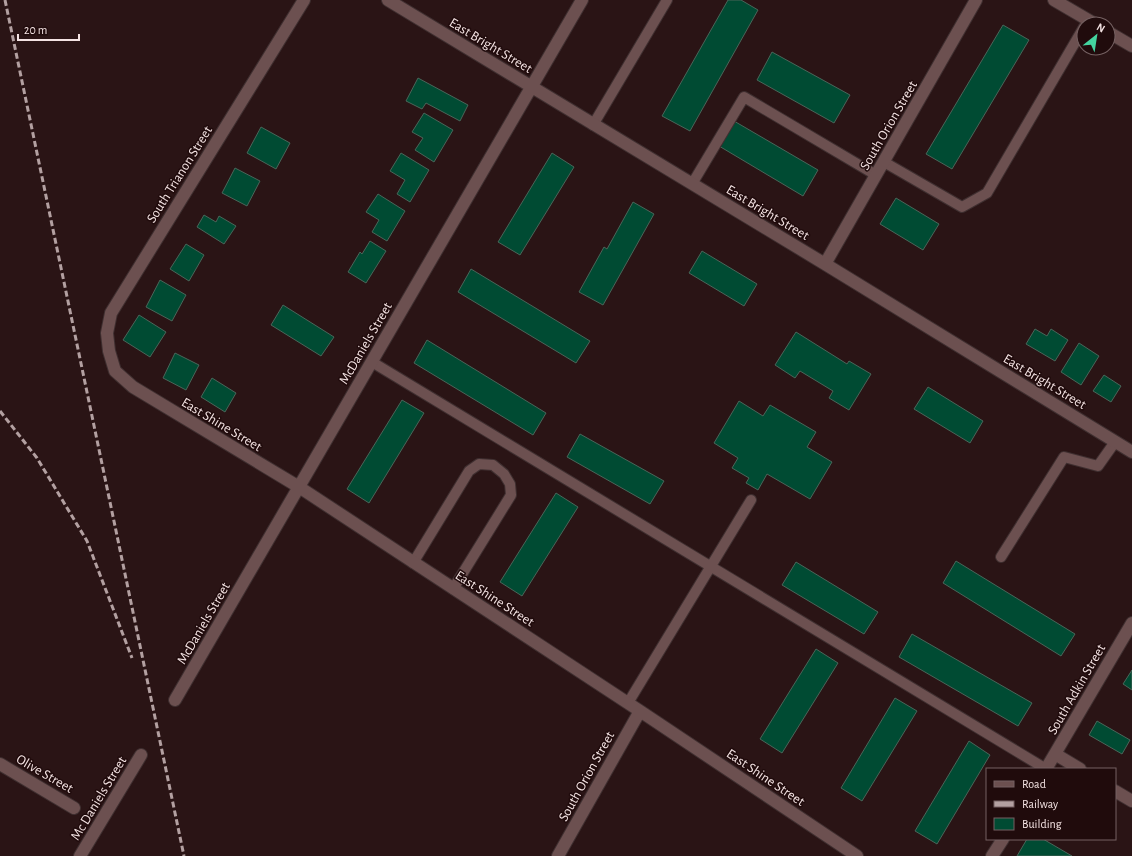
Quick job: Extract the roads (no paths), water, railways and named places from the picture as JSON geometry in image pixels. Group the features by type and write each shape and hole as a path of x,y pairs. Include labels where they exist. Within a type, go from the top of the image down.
{"street":[{"name":"South Trianon Street","path":"115,371 109,351 107,333 112,313 304,0"},
{"name":"East Bright Street","path":"388,0 825,264 1132,452"},
{"name":"McDaniels Street","path":"175,700 582,0"},
{"name":"South Orion Street","path":"825,264 976,0"},
{"path":"1054,0 1077,16"},
{"path":"1116,37 1132,46"},
{"name":"East Shine Street","path":"115,371 133,388 299,488 628,703 857,856"},
{"name":"South Adkin Street","path":"1047,768 1132,623"},
{"name":"South Orion Street","path":"558,856 640,711"},
{"path":"1056,754 1078,768"},
{"name":"Mc Daniels Street","path":"80,856 141,755"},
{"name":"Olive Street","path":"0,764 74,808"},
{"path":"1116,792 1132,801"},
{"path":"992,856 1002,840"}],"lane":[{"path":"593,125 667,0"},
{"path":"884,162 962,207 987,193 1076,44"},
{"path":"692,184 744,97 876,176"},
{"path":"372,362 1044,768"},
{"path":"1002,557 1064,457 1098,466 1115,442"},
{"path":"413,562 469,471 479,464 493,465 504,474 510,484 511,495 453,588"},
{"path":"628,703 751,500"}],"railway":[{"path":"5,0 184,856"},
{"path":"0,411 37,458 87,541 132,658"}]}
